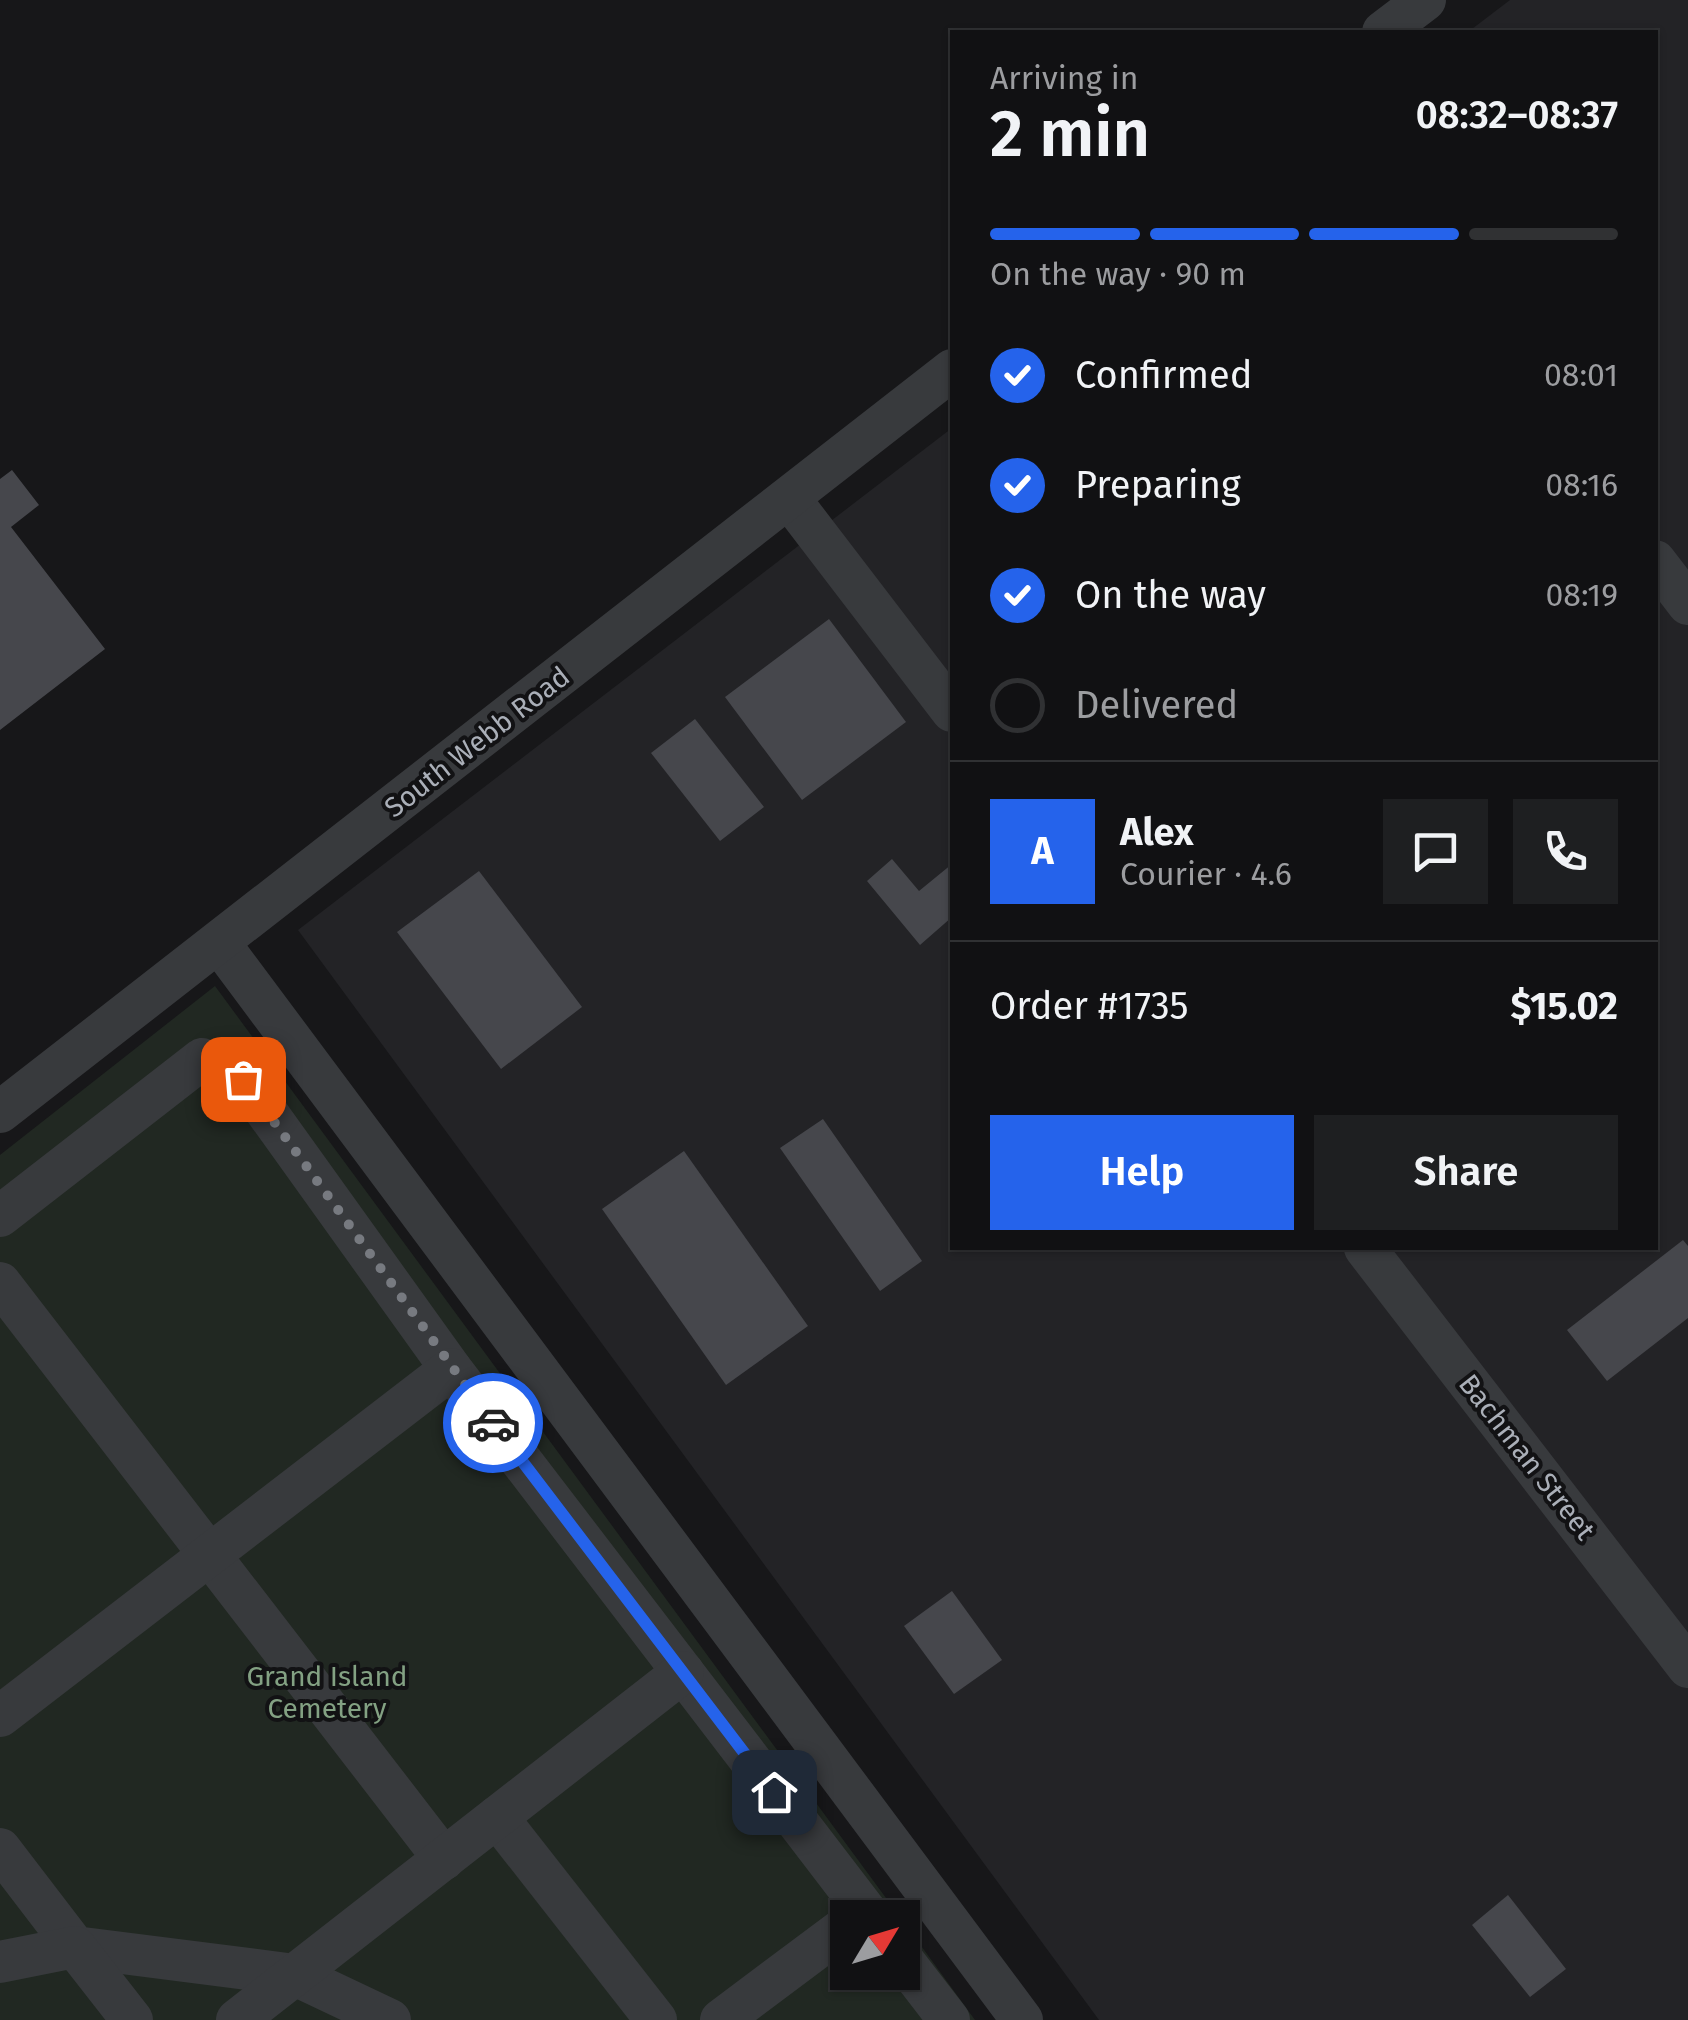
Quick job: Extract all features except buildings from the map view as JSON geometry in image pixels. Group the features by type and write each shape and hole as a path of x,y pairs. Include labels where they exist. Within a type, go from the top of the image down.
{"street":[{"path":"1386,30 1425,0"},
{"name":"South Webb Road","path":"0,1112 950,372"},
{"path":"788,498 950,708"},
{"path":"1658,565 1688,604"},
{"path":"220,944 1022,2020"},
{"path":"0,1216 202,1059 243,1079 451,1369 683,1672 847,1900"},
{"name":"Bachman Street","path":"1367,1250 1688,1666"},
{"path":"0,1283 444,1859"},
{"path":"0,1716 451,1369"},
{"path":"237,2020 683,1672"},
{"path":"497,1817 656,2020"},
{"path":"0,1849 132,2020"},
{"path":"721,2020 830,1940"},
{"path":"0,1962 76,1947 295,1975 390,2020"},
{"path":"920,1982 949,2020"}],"shaded area":[{"path":"1510,0 1688,0 1688,2020 1099,2020 298,930 950,430 950,1250 1658,1250 1658,30 1471,30"}],"green space":[{"name":"Grand Island Cemetery","path":"215,986 887,1900 830,1900 830,1990 920,1990 920,1944 975,2020 0,2020 0,1155"}],"way so far":[{"path":"243,1079 493,1423"}],"route":[{"path":"493,1423 774,1792"}]}
